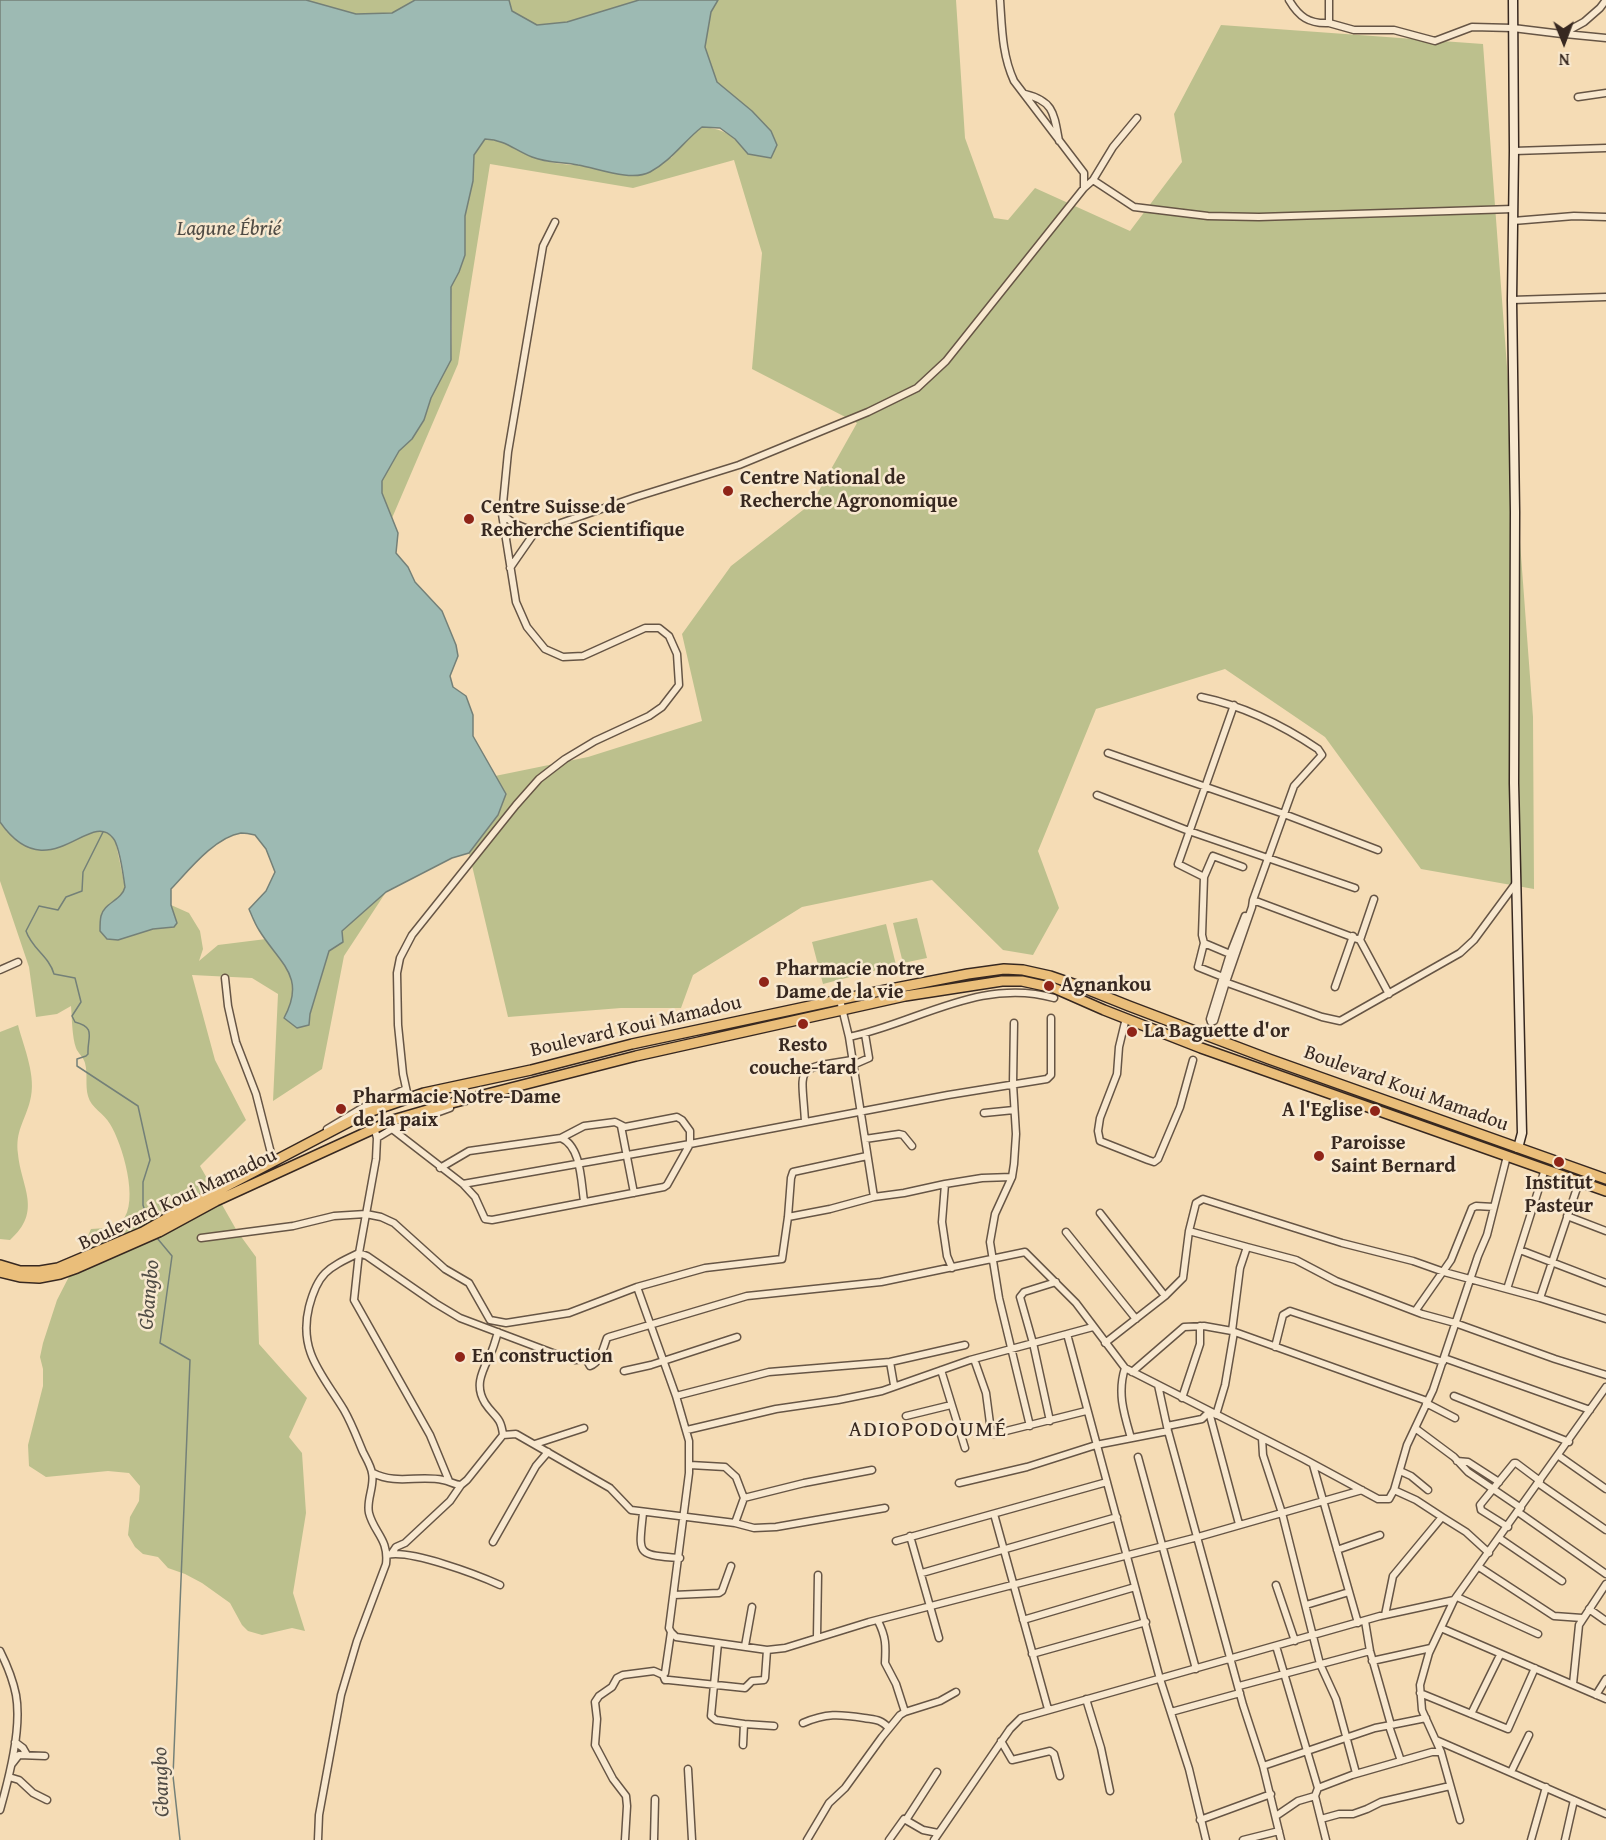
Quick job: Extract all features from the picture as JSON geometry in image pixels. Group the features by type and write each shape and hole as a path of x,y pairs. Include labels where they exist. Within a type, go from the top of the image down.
{"main road":[{"name":"Boulevard Koui Mamadou","path":"157,1229 183,1209 309,1141 407,1093 531,1070 632,1044 840,1000 978,972 1004,969 1023,970 1050,976 1079,986 1140,1011 1606,1179"},
{"name":"Boulevard Koui Mamadou","path":"0,1272 20,1277 39,1278 60,1274 374,1127 392,1124 487,1094 636,1056 886,1000 972,984 1002,981 1022,981 1054,988 1201,1048 1606,1191"},
{"path":"388,1104 392,1124"},
{"path":"1397,1118 1402,1106"},
{"name":"Boulevard Koui Mamadou","path":"0,1265 20,1271 58,1268 145,1235"}],"street":[{"path":"1000,0 1003,47 1008,68 1014,81 1084,173 1084,188"},
{"path":"1289,0 1303,18 1312,22 1329,23 1354,30 1394,30 1435,41 1472,27 1513,28 1606,38"},
{"path":"1329,0 1329,23"},
{"path":"1513,0 1514,783 1522,1133 1518,1148"},
{"path":"1562,34 1584,22 1606,0"},
{"path":"1024,93 1048,103 1055,119 1060,143"},
{"path":"1578,97 1606,93"},
{"path":"510,568 535,532 636,497 740,465 868,412 917,388 946,361 1084,188 1093,180 1113,147 1137,118"},
{"path":"1514,151 1606,148"},
{"path":"1084,173 1098,171"},
{"path":"1093,180 1134,207 1208,216 1259,217 1513,209"},
{"path":"1513,221 1575,216 1606,217"},
{"path":"309,1141 342,1119 385,1097 407,1093 398,1025 397,973 400,958 412,935 509,813 539,779 565,759 595,741 649,716 662,707 679,685 677,654 669,636 659,628 645,628 583,656 562,657 545,649 527,627 516,602 502,514 508,452 543,246 555,222"},
{"path":"1512,300 1606,297"},
{"path":"502,514 513,523 535,532"},
{"path":"1200,697 1234,705 1288,729 1322,752 1322,757 1294,786 1253,900 1230,954 1223,980 1214,1021 1211,1022 1223,980 1253,900"},
{"path":"1204,877 1178,864 1234,705"},
{"path":"1108,753 1284,814 1378,850"},
{"path":"1097,795 1189,831 1355,888"},
{"path":"1243,867 1213,856 1204,877 1202,935 1204,943 1198,967 1223,980 1322,1017 1340,1021 1460,953 1474,940 1516,883"},
{"path":"1360,940 1374,899"},
{"path":"1253,900 1360,940 1389,994"},
{"path":"1335,987 1353,936"},
{"path":"1204,943 1230,954"},
{"path":"0,970 18,962"},
{"path":"225,978 236,1042 256,1094 273,1161"},
{"path":"849,1037 901,1023 963,999 991,993 1023,992 1054,998"},
{"path":"840,1000 849,1037 874,1197"},
{"path":"463,1184 1050,1077 1051,1018"},
{"path":"1126,1018 1119,1047 1117,1074 1100,1118 1098,1131 1100,1141 1154,1162 1158,1160 1180,1107 1192,1060"},
{"path":"1014,1023 1013,1084 1016,1134 1012,1177 991,1226 991,1258 1030,1426"},
{"path":"805,1122 802,1086 803,1075 807,1069 818,1065 852,1063 869,1058 865,1034"},
{"path":"984,1113 1014,1110"},
{"path":"377,1138 392,1124 440,1168 463,1184 474,1197 485,1219 492,1220 667,1185 690,1144 690,1131 680,1118 633,1126 621,1126 615,1122 584,1126 561,1138 469,1151 440,1168"},
{"path":"621,1126 634,1193"},
{"path":"374,1127 377,1138 376,1159 358,1253 354,1300 430,1436 449,1481"},
{"path":"865,1139 899,1134 903,1135 912,1146"},
{"path":"561,1138 569,1141 578,1157 577,1164 584,1201"},
{"path":"201,1238 293,1226 334,1216 366,1214 381,1217 394,1224 445,1269 464,1279 490,1320 506,1323 569,1313 637,1287 714,1266 782,1259 793,1172 867,1156"},
{"path":"390,1554 369,1514 373,1473 352,1424 315,1367 309,1350 307,1315 313,1292 330,1267 358,1253 367,1256 460,1318 558,1355 575,1360 586,1359 590,1366 595,1364 607,1338 651,1326 694,1310 747,1296 881,1282 1025,1252 1076,1303 1128,1370 1378,1499 1384,1500 1389,1499 1394,1490 1407,1445 1443,1360 1487,1235 1507,1156"},
{"path":"1507,1289 1545,1169"},
{"path":"788,1217 874,1197 904,1194 945,1184 982,1178 1012,1177"},
{"path":"1540,1298 1580,1182"},
{"path":"945,1184 942,1222 947,1256 952,1268"},
{"path":"1105,1343 1165,1296 1183,1278 1189,1231 1196,1203 1203,1199 1342,1243 1413,1261 1606,1319"},
{"path":"1416,1310 1444,1272 1472,1208 1476,1206 1494,1207"},
{"path":"1100,1212 1165,1296"},
{"path":"1567,1216 1606,1231"},
{"path":"1189,1231 1296,1260 1336,1281 1554,1359 1606,1375"},
{"path":"1066,1232 1136,1319"},
{"path":"959,1483 1027,1467 1096,1445 1168,1429 1202,1419 1212,1413 1225,1385 1240,1268 1247,1247"},
{"path":"1520,1250 1606,1283"},
{"path":"1050,1421 1020,1295 1056,1282"},
{"path":"637,1287 687,1430 690,1465 680,1558 669,1628 676,1637 767,1650 785,1648 931,1605 1198,1537 1363,1490"},
{"path":"1275,1347 1284,1314 1290,1311 1590,1410"},
{"path":"1182,1398 1200,1344 1200,1326"},
{"path":"1131,1438 1122,1408 1121,1380 1128,1370 1184,1327 1200,1326 1233,1332 1275,1347 1426,1402 1455,1418"},
{"path":"687,1430 776,1408 882,1391 974,1359 1093,1327"},
{"path":"318,1840 319,1815 341,1695 357,1641 390,1554 450,1501 502,1435 502,1423 485,1404 479,1384 480,1376 489,1359 498,1332"},
{"path":"1067,1334 1160,1679 1189,1769 1206,1840"},
{"path":"624,1371 737,1337"},
{"path":"676,1396 769,1372 890,1362 965,1345"},
{"path":"974,1359 986,1393 992,1434 998,1435 1086,1411"},
{"path":"890,1362 894,1385"},
{"path":"941,1370 965,1448"},
{"path":"1158,1385 1239,1689 1271,1794 1281,1840"},
{"path":"1460,1820 1441,1752 1426,1718 1420,1692 1423,1670 1431,1648 1456,1599 1606,1387"},
{"path":"1454,1396 1569,1442"},
{"path":"906,1416 951,1405"},
{"path":"1212,1413 1239,1524"},
{"path":"535,1444 584,1428"},
{"path":"1415,1428 1457,1461 1468,1473 1493,1489 1606,1574"},
{"path":"502,1435 516,1434 535,1444 610,1488 630,1510 644,1513 684,1516 754,1528 776,1527 885,1508"},
{"path":"1262,1438 1263,1455 1282,1513 1320,1664 1336,1699 1356,1773"},
{"path":"493,1542 536,1466 548,1452"},
{"path":"1558,1456 1606,1489"},
{"path":"1138,1457 1196,1669"},
{"path":"1457,1461 1468,1462 1499,1482"},
{"path":"1508,1527 1480,1507 1516,1463 1606,1530"},
{"path":"690,1465 729,1468 736,1477 744,1498 735,1523"},
{"path":"1314,1465 1337,1550 1370,1651 1401,1761"},
{"path":"744,1498 804,1483 872,1470"},
{"path":"1400,1471 1411,1476 1428,1490"},
{"path":"373,1473 393,1480 435,1479 461,1485"},
{"path":"896,1541 1107,1482"},
{"path":"1394,1490 1416,1500 1466,1532 1489,1553"},
{"path":"644,1513 640,1545 642,1550 648,1554 680,1558"},
{"path":"994,1514 1048,1709"},
{"path":"922,1573 1117,1517"},
{"path":"1385,1615 1392,1576 1442,1517"},
{"path":"1337,1550 1380,1535"},
{"path":"910,1536 939,1638"},
{"path":"1499,1538 1562,1581"},
{"path":"390,1554 458,1568 500,1585"},
{"path":"674,1595 719,1593 722,1591 731,1566"},
{"path":"1479,1568 1554,1616 1582,1618"},
{"path":"817,1637 818,1575"},
{"path":"1573,1684 1579,1624 1606,1584"},
{"path":"1276,1585 1295,1641"},
{"path":"1023,1620 1135,1587"},
{"path":"1306,1605 1350,1592"},
{"path":"934,1840 1001,1741 1018,1720 1048,1709 1385,1615 1456,1599 1538,1634"},
{"path":"744,1646 752,1607"},
{"path":"1589,1609 1606,1621"},
{"path":"878,1621 886,1637 885,1663 890,1669 905,1712"},
{"path":"1032,1654 1146,1622"},
{"path":"1441,1628 1606,1699"},
{"path":"663,1675 671,1632"},
{"path":"718,1643 710,1713 713,1719 774,1726"},
{"path":"1276,1646 1318,1788 1315,1796 1326,1840"},
{"path":"1372,1661 1431,1648"},
{"path":"625,1840 626,1796 610,1775 595,1745 597,1719 595,1702 599,1696 623,1675 654,1671 663,1675 665,1680 745,1688 752,1681 764,1680 767,1650"},
{"path":"0,1651 14,1684 17,1698 15,1742 0,1810"},
{"path":"1171,1712 1284,1673 1370,1651"},
{"path":"1471,1714 1500,1655"},
{"path":"1420,1692 1509,1729 1535,1668"},
{"path":"1596,1695 1606,1679"},
{"path":"807,1840 830,1803 889,1728 905,1712 940,1701 956,1692"},
{"path":"1086,1699 1101,1748 1110,1791"},
{"path":"803,1723 817,1717 838,1713 882,1720 889,1728"},
{"path":"1263,1766 1390,1725 1426,1718"},
{"path":"743,1745 744,1724"},
{"path":"1511,1772 1529,1735"},
{"path":"1436,1740 1606,1814"},
{"path":"1001,1741 1012,1760 1050,1751 1054,1754 1060,1776"},
{"path":"15,1742 23,1748 27,1755"},
{"path":"1318,1788 1356,1773 1432,1752 1441,1752"},
{"path":"11,1764 19,1755 45,1756"},
{"path":"688,1769 692,1840"},
{"path":"889,1840 902,1821 906,1820 937,1772"},
{"path":"9,1777 19,1780 33,1793 47,1800"},
{"path":"1321,1819 1339,1814 1353,1814 1381,1802 1450,1786"},
{"path":"1531,1840 1546,1787"},
{"path":"1200,1820 1271,1794"},
{"path":"1276,1816 1298,1801 1315,1796"},
{"path":"654,1840 655,1798"},
{"path":"1565,1840 1574,1800"},
{"path":"906,1820 923,1830 939,1833"},
{"path":"1243,1840 1279,1831"}],"green space":[{"path":"306,0 415,0 392,13 356,14"},
{"path":"509,0 639,0 567,22 537,25 512,11"},
{"path":"718,0 956,0 965,138 994,218 1008,220 1035,188 1130,231 1182,162 1174,114 1221,25 1483,44 1533,717 1534,889 1421,869 1325,737 1225,669 1096,709 1038,851 1059,908 1033,955 1003,950 932,880 802,907 693,975 681,1008 621,1008 508,1017 469,853 498,815 505,794 495,776 588,757 702,721 682,634 731,566 812,503 857,423 752,369 762,253 734,160 633,188 490,164 458,364 392,518 382,493 382,481 399,451 412,439 424,421 431,398 451,360 451,287 465,255 465,216 473,181 474,155 485,139 504,143 545,161 569,165 598,165 671,158 702,127 728,134 748,154 771,131 752,111 717,82 705,47 711,12"},
{"path":"0,822 7,832 79,838 93,830 109,833 115,839 125,887 124,893 111,903 119,939 153,929 174,927 177,923 171,905 189,913 200,931 203,949 199,961 218,945 266,939 286,967 293,985 293,995 284,1018 309,1025 310,1014 329,951 343,942 342,931 386,892 344,956 322,1069 273,1101 278,994 252,978 192,975 215,1060 246,1120 200,1166 237,1231 256,1257 259,1344 307,1398 289,1437 302,1453 306,1513 293,1593 305,1631 292,1628 262,1635 248,1631 242,1625 230,1603 202,1583 168,1568 158,1557 143,1554 135,1547 128,1535 130,1517 139,1501 140,1486 129,1473 108,1471 46,1477 29,1466 28,1445 43,1386 40,1357 57,1300 77,1261 87,1249 87,1238 91,1229 112,1227 122,1221 127,1212 129,1187 124,1158 115,1133 88,1096 85,1063 76,1048 71,1006 57,1014 36,1017 29,967 0,881"},
{"path":"917,918 927,958 903,963 893,923"},
{"path":"886,924 896,965 823,984 812,942"},
{"path":"18,1025 32,1082 30,1101 19,1132 17,1146 28,1209 26,1219 10,1240 0,1239 0,1032"}],"water":[{"name":"Lagune Ébrié","path":"0,0 306,0 356,14 392,13 415,0 509,0 512,11 537,25 567,22 639,0 718,0 711,12 705,47 717,82 752,111 771,131 777,145 771,158 748,154 735,139 720,128 702,127 658,167 642,175 633,176 538,159 504,143 485,139 474,155 473,181 465,216 465,255 451,287 451,360 431,398 424,420 412,439 399,451 382,481 382,493 398,533 396,553 408,567 415,582 442,611 456,645 458,656 450,676 453,687 466,696 473,715 473,736 506,794 498,815 469,853 452,858 386,892 342,931 343,942 329,951 310,1014 309,1025 297,1028 284,1018 293,991 291,980 288,971 258,928 249,909 266,891 275,872 266,849 255,835 241,833 221,841 171,889 171,905 177,923 174,927 153,929 118,940 107,939 100,931 103,912 125,887 119,854 113,838 104,832 92,833 66,845 51,849 35,849 18,841 0,822"}],"waterway":[{"name":"Gbangbo","path":"103,832 83,872 82,891 66,897 58,910 39,906 26,931 54,974 75,978 81,1002 72,1016 75,1022 89,1030 88,1054 77,1059 77,1066 138,1106 150,1160 143,1182 143,1205 149,1224"},
{"name":"Gbangbo","path":"157,1238 172,1256 160,1343 190,1360 173,1776 180,1840"}],"place":[{"name":"Centre National de Recherche Agronomique","path":"728,491"},
{"name":"Centre Suisse de Recherche Scientifique","path":"469,519"},
{"name":"Pharmacie notre Dame de la vie","path":"764,982"},
{"name":"Agnankou","path":"1049,986"},
{"name":"Resto couche-tard","path":"803,1024"},
{"name":"La Baguette d'or","path":"1132,1032"},
{"name":"Pharmacie Notre-Dame de la paix","path":"341,1109"},
{"name":"A l'Eglise","path":"1375,1111"},
{"name":"Paroisse Saint Bernard","path":"1319,1156"},
{"name":"Institut Pasteur","path":"1559,1162"},
{"name":"En construction","path":"460,1357"}],"district":[{"name":"ADIOPODOUMÉ","path":"928,1430"}]}
